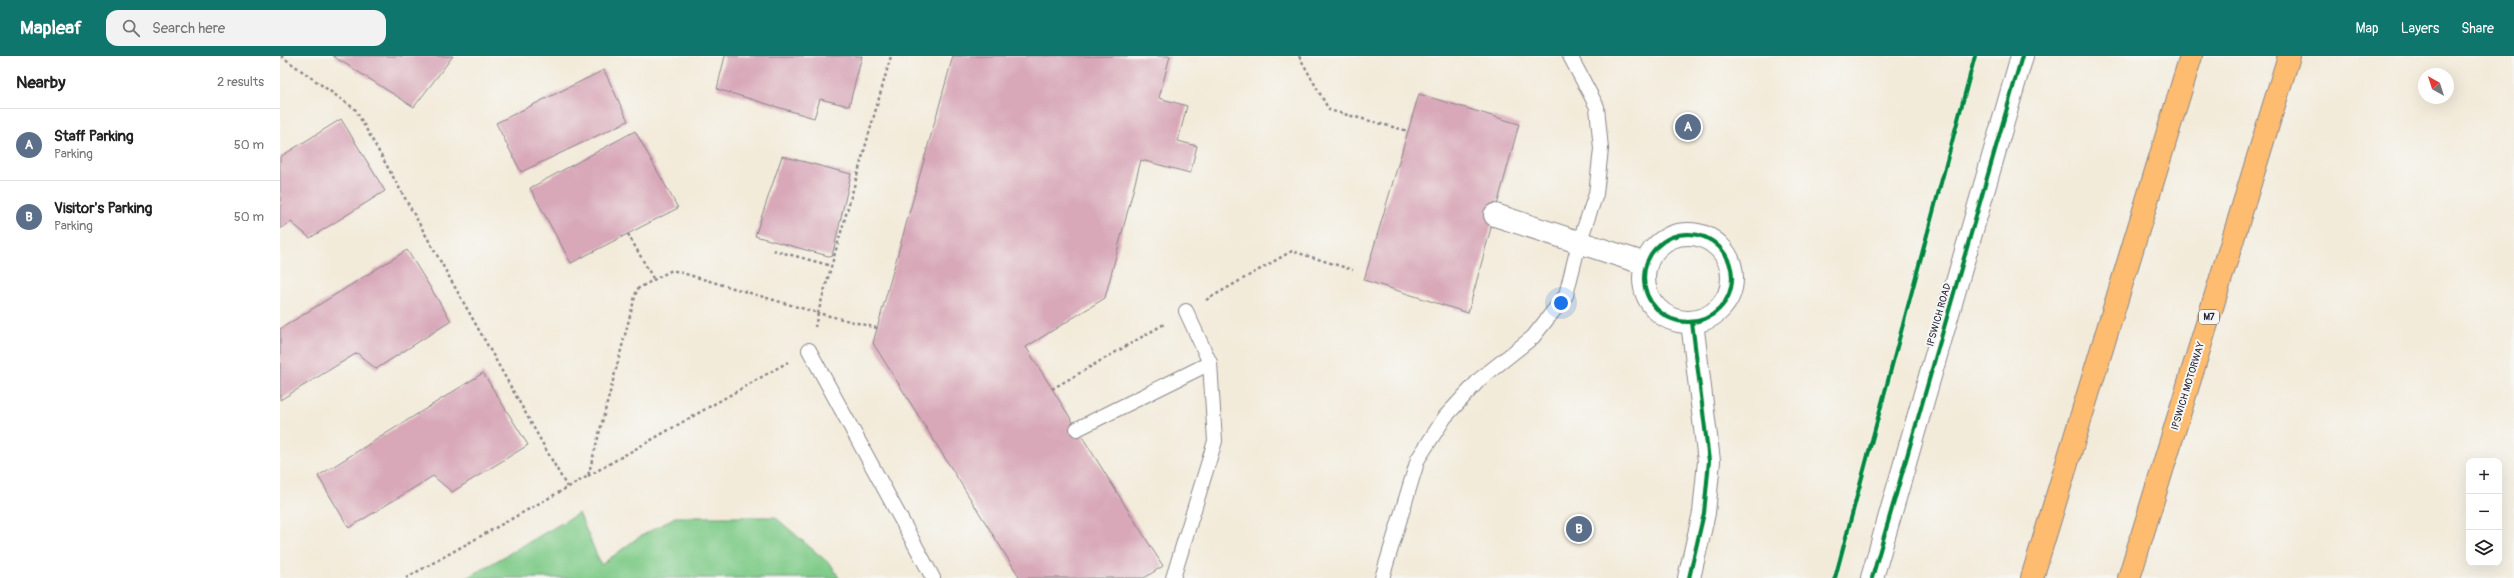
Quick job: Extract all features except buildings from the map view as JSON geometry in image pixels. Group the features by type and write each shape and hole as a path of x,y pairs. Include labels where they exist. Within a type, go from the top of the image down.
{"highway":[{"path":"2032,578 2191,56"},
{"name":"IPSWICH MOTORWAY","path":"2129,578 2289,56"}],"street":[{"name":"IPSWICH ROAD","path":"1872,578 2022,56"},
{"path":"1495,215 1646,264"},
{"path":"1682,235 1694,235 1709,240 1721,249 1727,259 1731,274 1731,289 1722,306 1711,316 1692,322 1677,321 1663,315 1652,304 1645,290 1644,275 1646,264 1654,250 1668,239 1682,235"},
{"path":"1689,578 1704,513 1710,461 1692,322"}],"lane":[{"path":"1382,578 1418,460 1445,417 1480,379 1533,337 1566,295 1580,243 1596,194 1601,149 1597,107 1570,56"},
{"path":"1173,578 1215,440 1210,363 1186,311"},
{"path":"809,350 933,578"},
{"path":"1077,430 1210,363"}],"path":[{"path":"281,56 355,110 567,487"},
{"path":"406,578 809,350 818,313 891,56"},
{"path":"1299,56 1329,110 1408,131"},
{"path":"628,234 654,280"},
{"path":"773,250 832,266"},
{"path":"588,476 637,289 672,270 818,313 877,328"}],"green space":[{"path":"579,513 601,565 636,539 675,517 775,517 832,566 839,578 467,578"}],"cycle path":[{"path":"1835,578 1975,56"},
{"path":"1872,578 2022,56"},
{"path":"1688,234 1705,238 1719,247 1728,261 1732,278 1728,295 1719,309 1705,318 1688,322 1671,318 1657,309 1648,295 1644,278 1648,261 1657,247 1671,238 1688,234"},
{"path":"1689,578 1704,513 1709,461 1692,322"}],"place":[{"name":"Staff Parking","path":"1688,127"},
{"name":"Visitor's Parking","path":"1579,529"}]}
